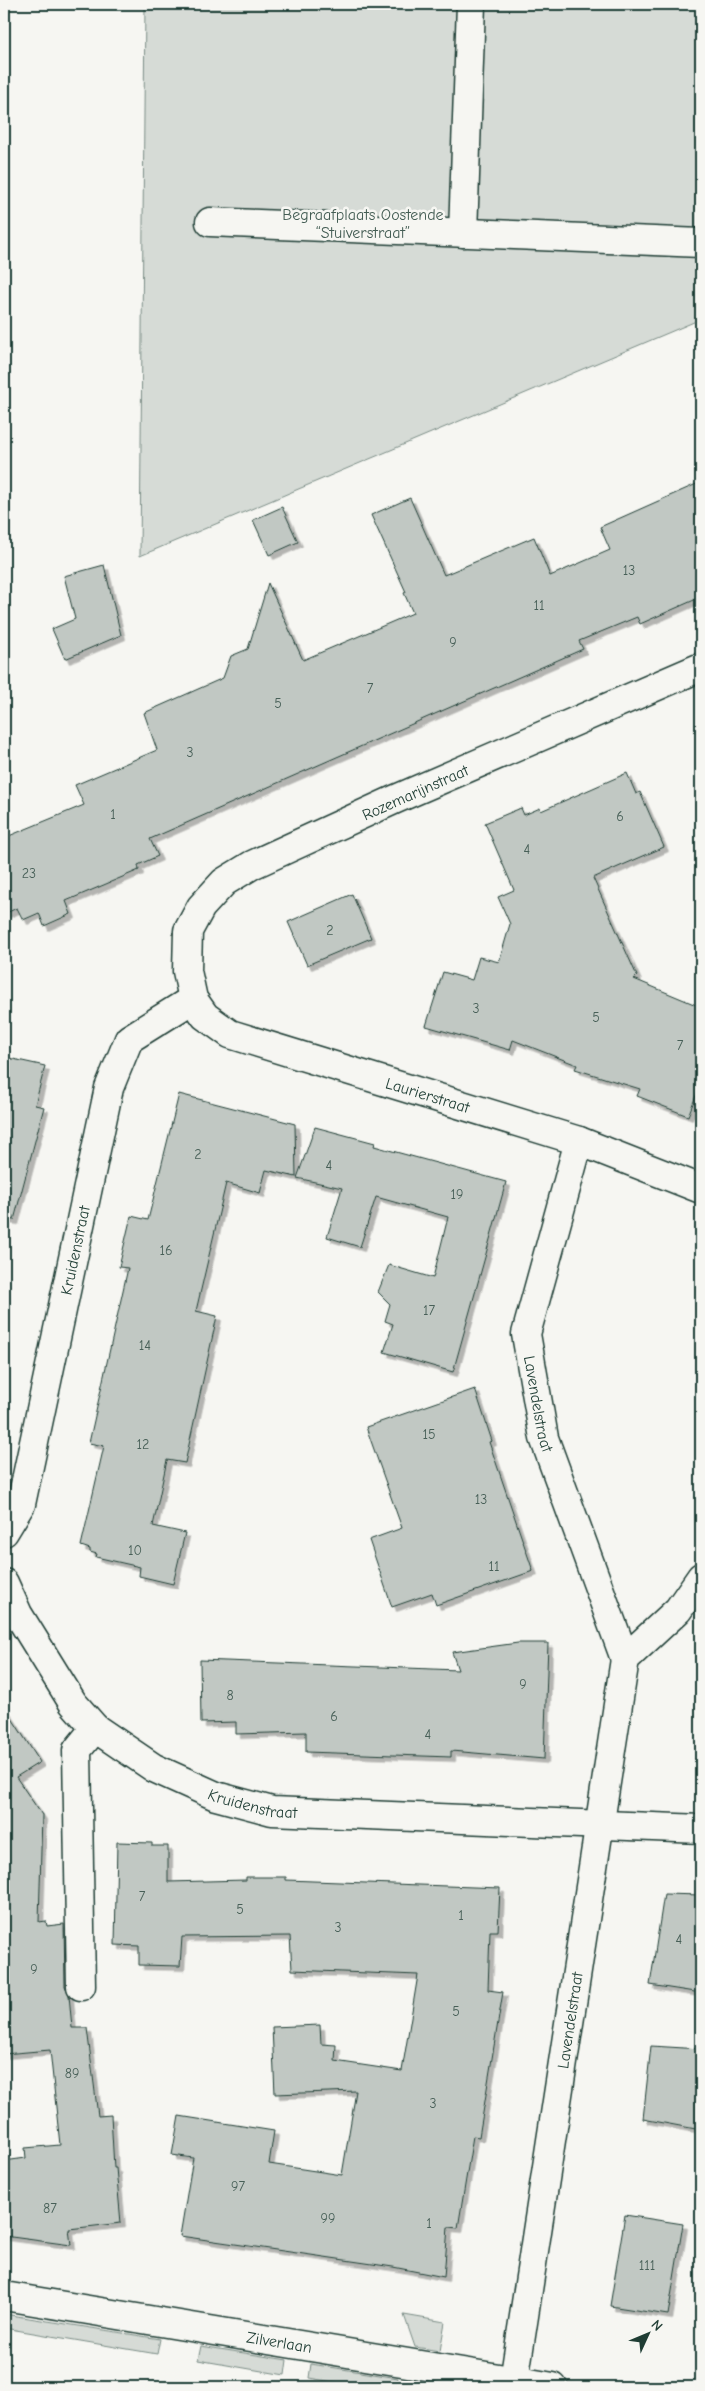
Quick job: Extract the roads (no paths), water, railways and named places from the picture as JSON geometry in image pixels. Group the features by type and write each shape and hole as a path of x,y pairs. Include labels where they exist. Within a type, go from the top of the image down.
{"street":[{"path":"463,233 471,4"},
{"path":"210,222 701,243"},
{"name":"Rozemarijnstraat","path":"187,971 188,932 201,907 224,882 396,800 701,667"},
{"name":"Laurierstraat","path":"187,971 193,1000 205,1016 230,1034 578,1141 701,1188"},
{"name":"Kruidenstraat","path":"4,1532 21,1504 109,1088 128,1039 193,1000"},
{"name":"Lavendelstraat","path":"514,2381 626,1659 544,1438 526,1334 578,1141"},
{"path":"626,1659 678,1610 701,1577"},
{"name":"Kruidenstraat","path":"4,1583 18,1614 74,1703 94,1728 154,1768 216,1796 272,1811 701,1830"},
{"path":"81,1986 77,1750 94,1728"},
{"name":"Zilverlaan","path":"4,2296 553,2387"}],"park label":[{"name":"Begraafplaats Oostende “Stuiverstraat”","path":"363,223"}]}
